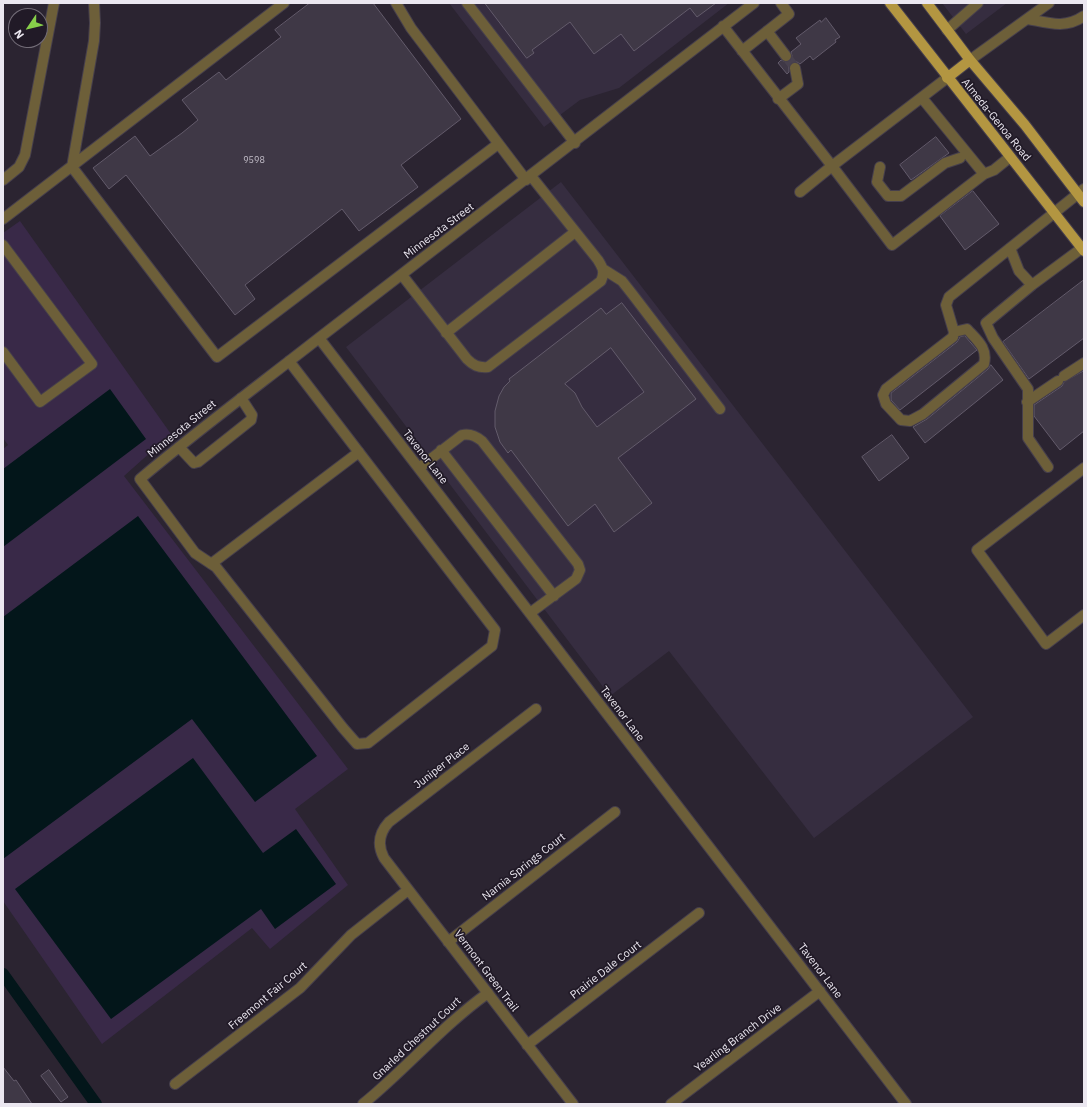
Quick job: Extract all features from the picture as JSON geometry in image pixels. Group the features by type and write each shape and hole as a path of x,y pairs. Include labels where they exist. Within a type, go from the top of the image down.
{"main road":[{"name":"Almeda-Genoa Road","path":"890,3 947,78 1083,250"},
{"name":"Almeda-Genoa Road","path":"927,3 970,60 1082,195"},
{"path":"947,78 970,60"}],"street":[{"path":"3,180 19,167 25,155 54,3"},
{"path":"94,3 94,41 72,167 217,358 498,144"},
{"path":"3,219 284,3"},
{"path":"396,3 411,28 498,144 575,232 603,269 622,281 720,409"},
{"path":"467,3 575,143"},
{"name":"Minnesota Street","path":"211,564 195,553 140,480 178,447 241,398 575,143 754,3"},
{"path":"742,51 789,14 781,3"},
{"path":"960,3 967,12"},
{"path":"947,30 978,3"},
{"path":"970,60 1049,3"},
{"path":"1028,19 1055,24 1074,23 1084,16"},
{"path":"724,26 778,99 832,166 892,245 984,174 994,170 1010,157"},
{"path":"767,31 786,56"},
{"path":"778,99 798,84 795,68"},
{"path":"800,192 947,78"},
{"path":"922,98 984,174"},
{"path":"880,167 878,182 888,196 901,196 945,163 960,158"},
{"path":"954,332 968,329 984,348 986,357 984,364 923,414 910,421 901,420 886,404 883,396 886,389 953,337 954,332 946,305 949,298 1054,212 1082,195"},
{"path":"446,333 575,232"},
{"path":"1010,248 1019,271 1032,285"},
{"path":"3,352 40,402 92,364 4,250"},
{"path":"1048,467 1028,438 1028,388 992,338 986,323 1032,285 1083,250"},
{"path":"402,275 446,333 473,365 481,368 488,367 601,281 604,275 603,269"},
{"name":"Tavenor Lane","path":"319,338 906,1104"},
{"path":"290,361 495,630 492,646 368,743 358,744 342,728 216,567 211,564 359,452"},
{"path":"1027,402 1084,363"},
{"path":"178,447 194,464 198,462 251,420 252,415 241,398"},
{"path":"419,468 462,435 472,435 482,441 578,564 580,574 576,579 530,614"},
{"path":"441,450 554,596"},
{"path":"1084,468 977,550 1046,644 1084,615"},
{"name":"Juniper Place","path":"380,852 381,833 389,822 536,709"},
{"name":"Narnia Springs Court","path":"448,942 615,812"},
{"name":"Vermont Green Trail","path":"380,852 573,1104"},
{"name":"Freemont Fair Court","path":"176,1084 300,988 351,936 408,890"},
{"name":"Prairie Dale Court","path":"527,1045 699,913"},
{"name":"Yearling Branch Drive","path":"671,1104 820,991"},
{"name":"Gnarled Chestnut Court","path":"363,1104 389,1083 446,1027 488,993"}],"shaded area":[{"path":"449,3 729,3 619,88 580,100 544,127"},
{"path":"942,3 1007,3 966,34"},
{"path":"561,182 973,717 814,838 669,651 610,696 346,347"},
{"path":"20,221 171,434 124,476 348,769 295,809 348,885 270,949 252,928 102,1044 3,901 3,449 8,445 3,438 3,233"},
{"path":"110,389 146,439 3,547 3,469"},
{"path":"138,516 317,756 255,802 192,719 3,859 3,617"},
{"path":"193,758 263,853 296,829 336,884 275,929 261,909 111,1019 15,889"}],"building":[{"path":"310,3 373,3 461,119 401,165 418,187 359,231 342,209 245,285 255,299 235,315 126,175 109,189 93,168 135,136 150,156 182,133 198,120 182,100 219,72 226,80 281,37 275,30"},
{"path":"485,3 716,3 697,17 690,8 634,51 621,34 594,54 570,22 532,50 534,53 527,58"},
{"path":"826,18 840,37 835,40 836,42 813,60 810,56 800,64 797,62 791,63 787,74 778,63 781,60 786,62 790,61 792,56 791,52 801,44 796,38 820,20 821,22"},
{"path":"936,137 949,153 911,180 900,165"},
{"path":"973,191 999,224 965,250 940,216"},
{"path":"1084,280 1084,338 1029,379 1003,342"},
{"path":"622,303 696,399 618,458 652,503 614,532 595,504 568,526 511,450 508,453 500,442 495,427 495,411 499,396 504,387 510,381 509,379 601,308 606,314","holes":["611,348 644,392 597,427 582,407 575,393 565,384"]},
{"path":"965,336 977,350 900,410 891,400 891,393 957,342 960,337"},
{"path":"991,365 1003,380 925,443 913,427 927,419"},
{"path":"1084,371 1084,431 1060,450 1034,416 1034,405 1062,386 1064,382"},
{"path":"892,435 909,458 879,481 862,457"},
{"path":"3,1067 14,1081 16,1080 32,1104 3,1104"},
{"path":"49,1070 68,1097 61,1102 41,1076"}],"waterway":[{"path":"3,974 96,1104"}],"tunnel":[{"path":"786,56 795,68"}]}
